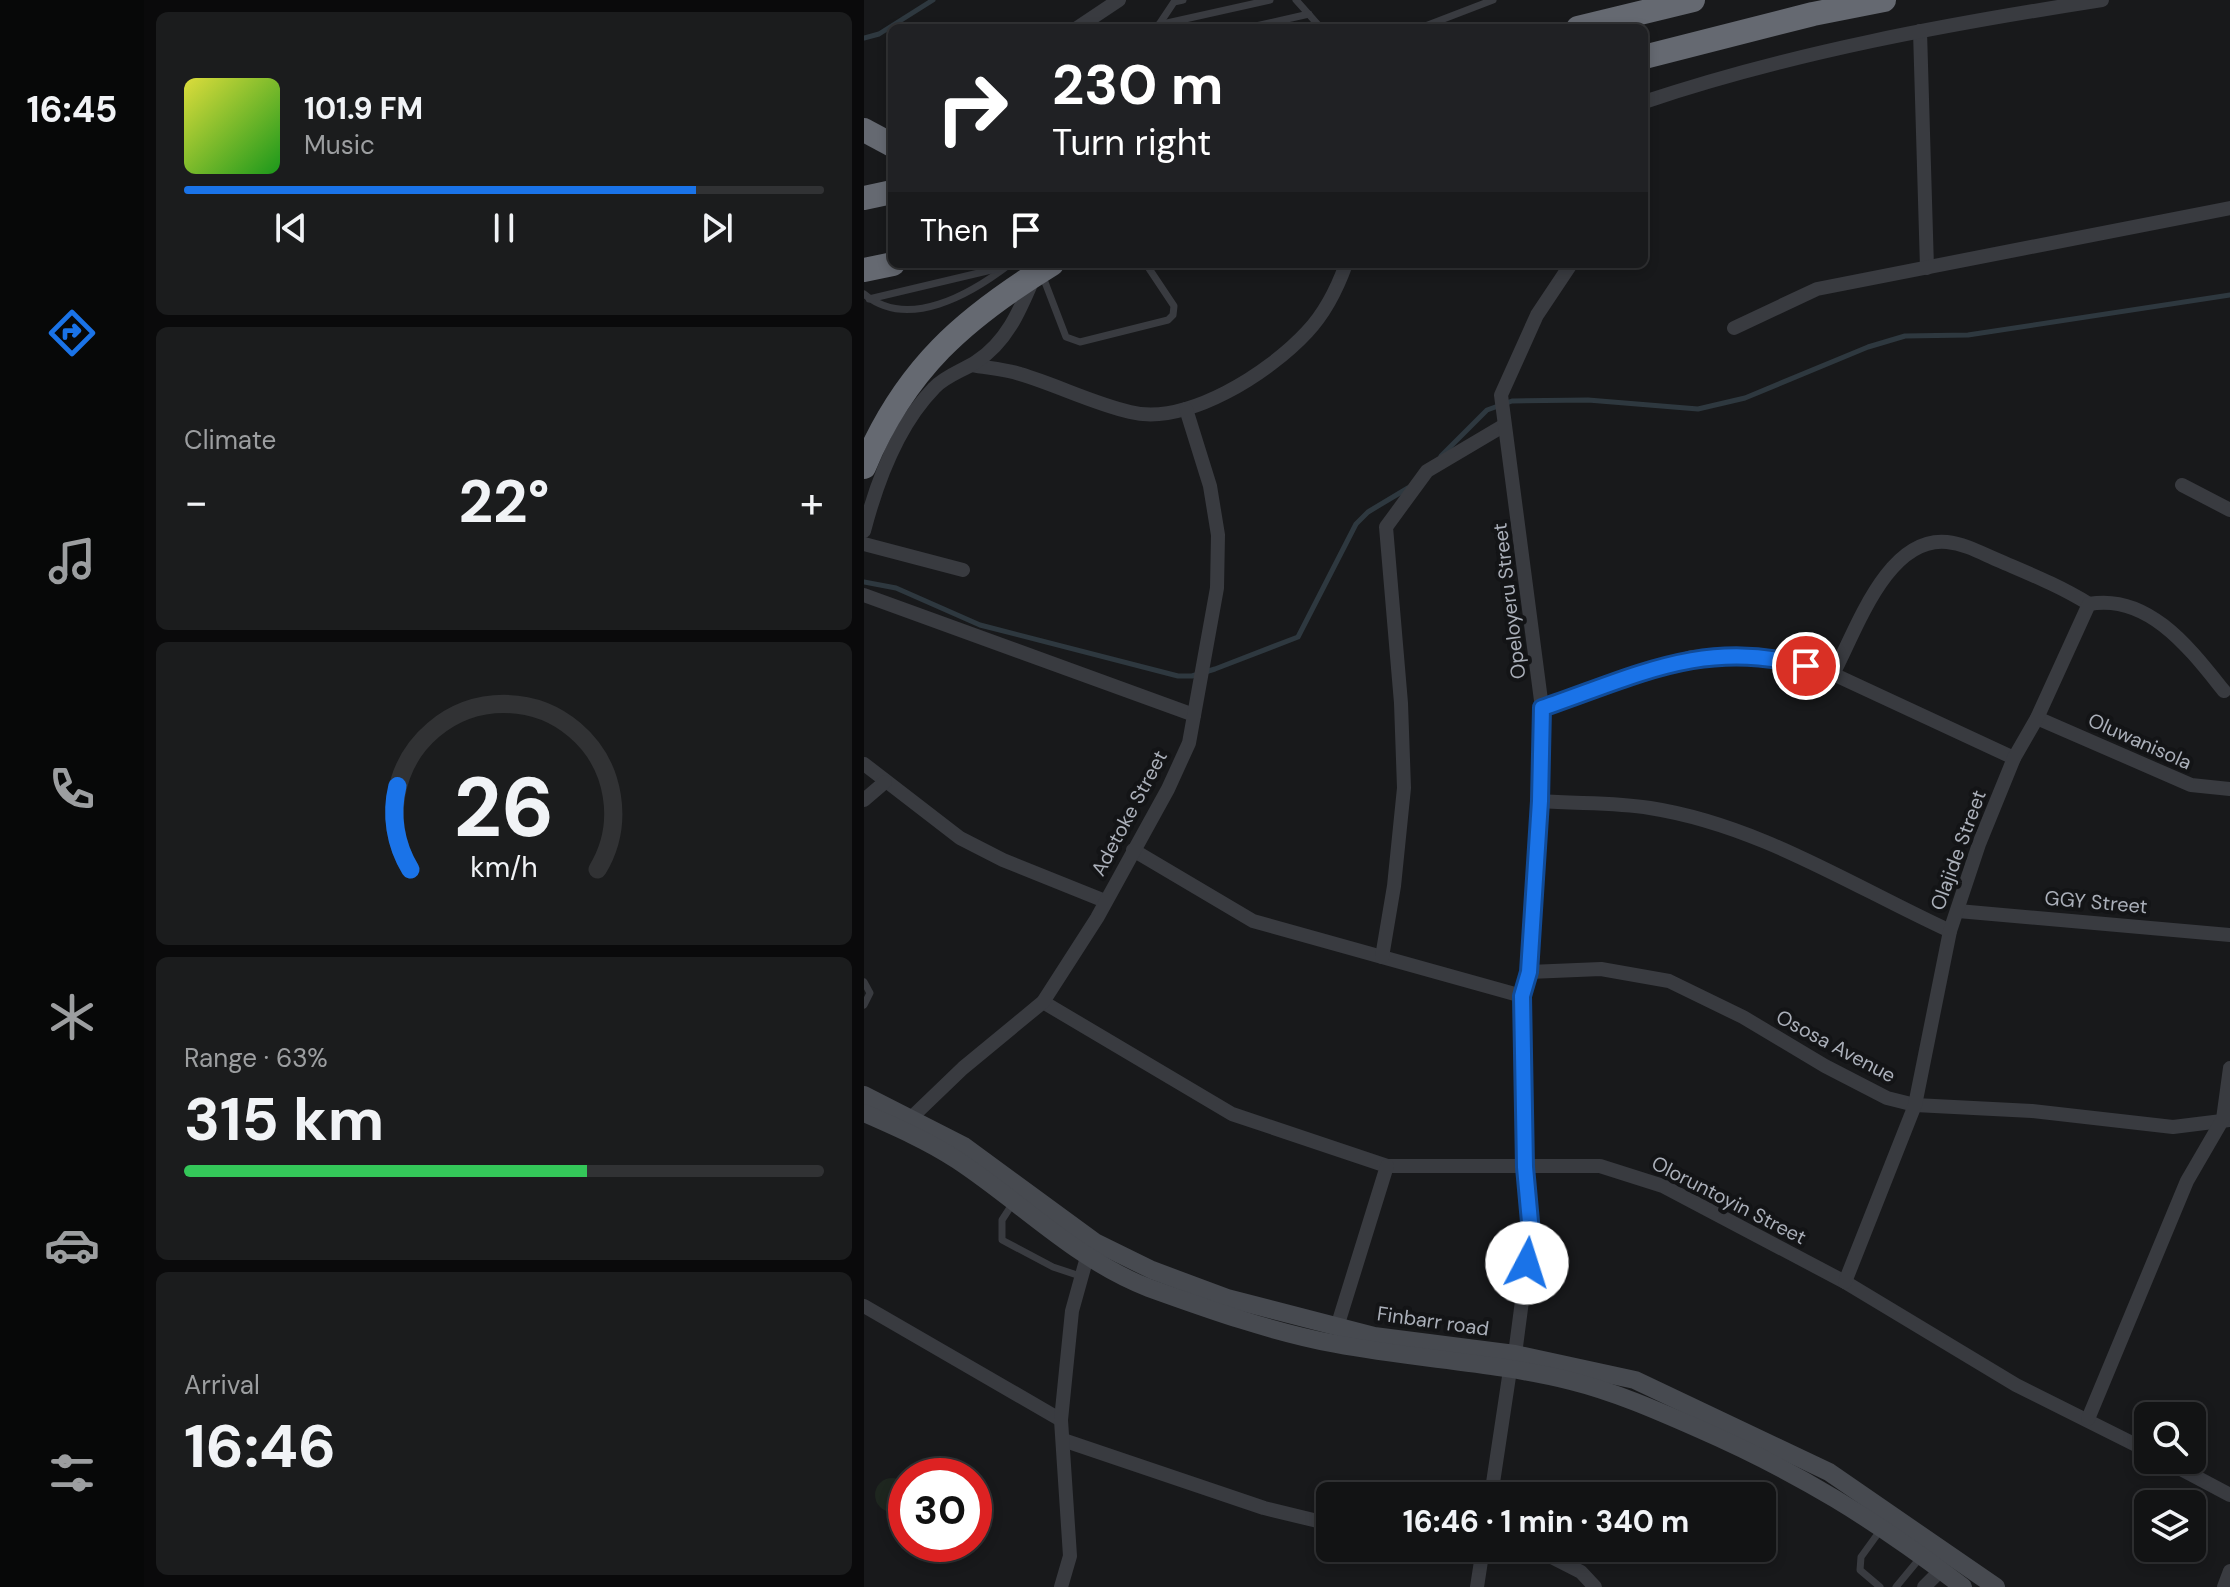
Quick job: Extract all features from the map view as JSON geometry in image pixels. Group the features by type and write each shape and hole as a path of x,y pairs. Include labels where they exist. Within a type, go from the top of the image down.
{"highway":[{"path":"1648,56 1884,0"},
{"path":"1594,24 1682,2"},
{"path":"864,186 888,185"},
{"path":"864,198 888,193"},
{"path":"864,270 888,265"},
{"path":"864,467 907,388 959,329 1047,268"}],"main road":[{"name":"Finbarr road","path":"864,1095 964,1146 1095,1242 1129,1259 1227,1298 1337,1327 1631,1389 1829,1472 1996,1587"},
{"name":"Finbarr road","path":"864,1113 906,1131 956,1159 1087,1257 1144,1286 1295,1335 1513,1362"},
{"name":"Finbarr road","path":"1631,1389 1758,1455 1880,1530 1919,1560 1941,1570 1963,1587"}],"street":[{"path":"1083,24 1119,0"},
{"path":"1648,101 1765,66 1920,31 2102,0"},
{"path":"1920,31 1927,268"},
{"path":"1734,328 1817,289 2230,208"},
{"path":"864,531 870,508 902,432 921,402 936,385 988,354 1009,330 1047,268"},
{"path":"972,365 1017,373 1131,413 1160,415 1186,409 1240,385 1307,332 1330,302 1344,268"},
{"name":"Opeloyeru Street","path":"1493,1482 1531,1233 1525,1167 1522,996 1529,972 1540,801 1542,708 1520,523 1502,422 1501,395 1537,315 1568,268"},
{"name":"Adetoke Street","path":"912,1117 963,1068 1043,1002 1105,901 1168,789 1189,743 1200,668 1217,588 1218,535 1210,486 1186,409"},
{"path":"1382,957 1394,886 1404,788 1401,703 1386,527 1427,471 1502,422"},
{"path":"2182,485 2230,510"},
{"path":"1833,674 1882,580 1901,558 1931,543 1960,545 2062,587 2089,604 2122,604 2163,623 2224,691"},
{"path":"864,544 963,570"},
{"path":"864,595 1194,715"},
{"name":"Olajide Street","path":"1845,1282 1915,1105 1950,931 1979,844 2014,758 2037,718 2089,604"},
{"path":"1542,708 1691,657 1739,655 1778,658 1833,674 2014,758"},
{"name":"Oluwanisola","path":"2037,718 2191,785 2230,789"},
{"path":"864,764 960,838 1003,860 1105,901"},
{"path":"864,800 885,782"},
{"path":"1540,801 1650,808 1704,821 1804,857 1950,931"},
{"path":"1133,850 1253,921 1522,996"},
{"name":"GGY Street","path":"1958,911 2230,935"},
{"name":"Ososa Avenue","path":"1529,972 1601,969 1669,981 1743,1017 1825,1066 1887,1098 1915,1105 2032,1111 2173,1127 2226,1120"},
{"name":"Oloruntoyin Street","path":"1043,1002 1232,1114 1387,1166 1600,1166 1663,1186 1845,1282 1941,1344 2134,1444"},
{"path":"2088,1419 2187,1181 2226,1120 2230,1068"},
{"path":"1337,1327 1387,1166"},
{"path":"1061,1587 1070,1556 1061,1420 1068,1341 1080,1276 1087,1257"},
{"path":"864,1306 1061,1420"},
{"path":"1063,1440 1264,1508 1316,1521"},
{"path":"2190,1474 2230,1495"},
{"path":"1477,1587 1481,1562"},
{"path":"1561,1562 1581,1572 1595,1587"},
{"path":"1924,1587 1941,1570"},
{"path":"2224,1587 2230,1571"}],"lane":[{"path":"1170,24 1270,0"},
{"path":"1296,0 1318,24"},
{"path":"1430,24 1493,0"},
{"path":"1160,24 1178,1"},
{"path":"1265,24 1309,14"},
{"path":"867,296 994,268"},
{"path":"867,296 881,307 914,309 958,299 1004,268"},
{"path":"1047,268 1066,337 1080,342 1168,320 1173,315 1174,306 1149,268"},
{"path":"864,982 870,994 864,1005"},
{"path":"1015,1202 1002,1220 1002,1240 1053,1267 1080,1276"},
{"path":"1880,1530 1861,1557 1860,1566 1880,1587"},
{"path":"1896,1587 1919,1560"}],"shaded area":[{"path":"886,1479 888,1511 880,1507 875,1495 880,1483"}],"waterway":[{"path":"895,24 933,0"},
{"path":"864,38 888,28"},
{"path":"1441,456 1487,410 1512,401 1588,400 1698,409 1745,398 1868,347 1905,336 1968,335 2230,295"},
{"path":"864,582 896,588 980,625 1178,676 1192,676 1298,637 1356,524 1368,512 1408,488"}],"route":[{"path":"1527,1263 1531,1233 1525,1167 1522,996 1529,972 1539,821 1542,708 1691,657 1739,655 1778,658 1806,666"}]}
